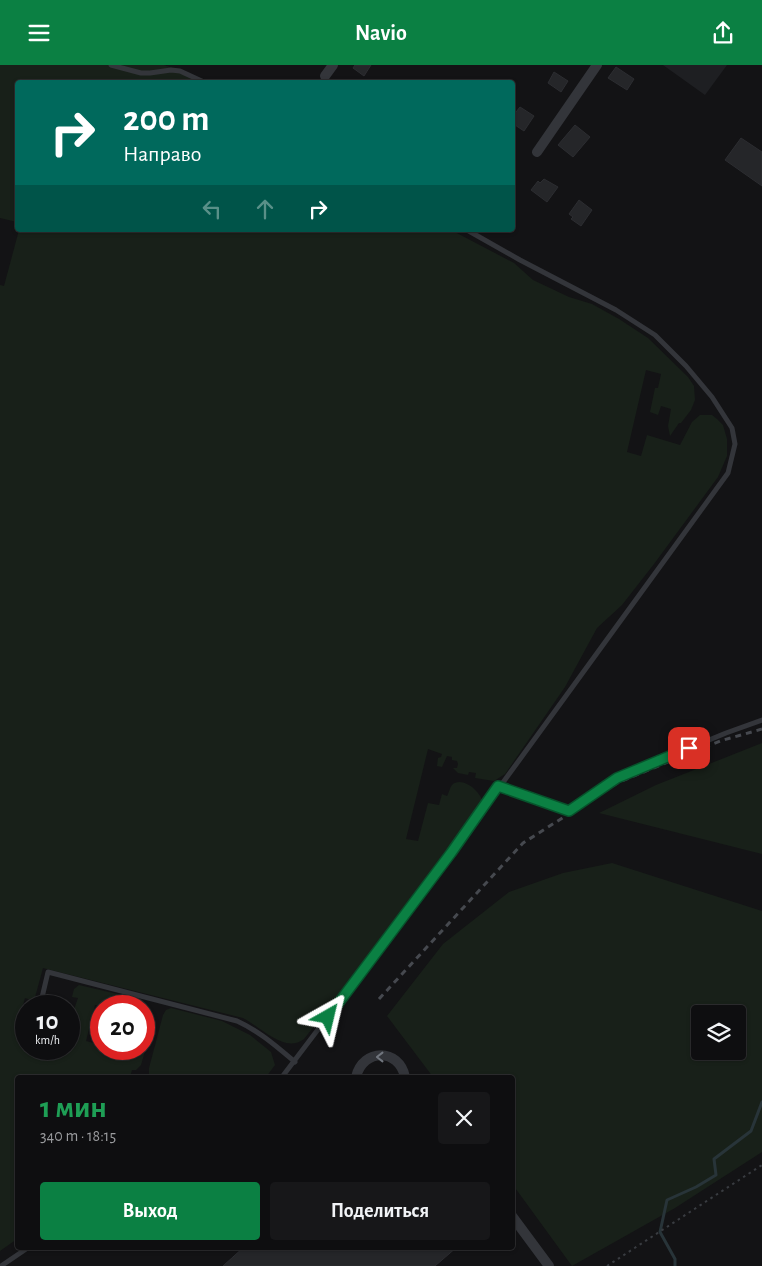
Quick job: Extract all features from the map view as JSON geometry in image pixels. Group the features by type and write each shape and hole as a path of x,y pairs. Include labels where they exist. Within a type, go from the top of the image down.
{"street":[{"path":"325,76 332,65"},
{"path":"537,152 597,65"},
{"path":"357,1075 362,1064 367,1059 382,1055 396,1061 402,1068 404,1075"},
{"path":"515,1220 550,1266"}],"lane":[{"path":"111,65 140,73 180,71 200,80"},
{"path":"284,1075 451,853 728,473 735,444 732,428 712,397 686,366 655,335 616,310 471,232"},
{"path":"498,786 569,811 617,778 762,720"},
{"path":"43,995 48,973 237,1021 265,1036 294,1062"},
{"path":"1,1266 25,1250"}],"path":[{"path":"606,1266 762,1165"}],"shaded area":[{"path":"0,65 164,65 206,80 15,80 15,222 0,218"},
{"path":"663,65 727,65 705,95"},
{"path":"18,232 455,232 514,263 533,280 569,297 592,304 619,319 648,338 688,377 694,386 695,400 691,410 670,436 668,426 671,409 661,406 658,415 650,412 655,388 658,388 661,374 646,370 627,452 641,456 647,435 680,445 692,422 700,415 712,415 723,425 727,439 727,456 718,477 654,564 622,605 597,628 565,687 505,774 494,781 475,778 476,773 469,772 468,775 458,773 453,768 457,768 457,761 452,760 452,757 447,756 442,767 437,766 438,758 442,754 428,749 406,839 418,841 428,803 439,805 442,794 447,796 451,786 456,782 472,787 480,796 483,807 478,817 304,1039 296,1043 281,1041 243,1018 43,968 36,995 15,995 15,1060 80,1060 80,995 72,995 74,989 79,985 121,995 90,995 90,1025 86,1041 90,1042 90,1060 142,1060 136,1070 132,1070 131,1075 15,1075 15,1240 0,1251 0,285 4,286"},
{"path":"762,743 762,854 599,813 656,785"},
{"path":"612,863 762,911 762,1152 675,1208 572,1266 515,1188 515,1075 431,1075 387,1016 443,944 509,892 563,873"},
{"path":"171,1008 222,1021 250,1035 271,1052 275,1065 268,1075 150,1075 149,1068 151,1060 155,1060 155,1045 166,1010"}],"building":[{"path":"355,65 371,65 364,76 353,68"},
{"path":"616,67 634,79 627,90 608,78"},
{"path":"554,72 568,81 561,92 548,83"},
{"path":"520,107 534,116 524,131 515,125 515,113"},
{"path":"575,125 590,137 573,157 558,145"},
{"path":"741,138 762,152 762,186 725,160"},
{"path":"544,179 558,187 547,202 531,190 538,181 540,183"},
{"path":"579,200 592,210 581,226 571,219 573,217 569,214"},
{"path":"241,1250 454,1250 435,1266 223,1266"}],"waterway":[{"path":"675,1266 675,1259 660,1232 667,1200 696,1187 716,1175 714,1159 751,1131 762,1102"}],"railway":[{"path":"379,999 523,843 619,782 720,741 762,729"}],"route":[{"path":"328,1017 451,853 498,786 569,811 617,778 689,748"}]}
